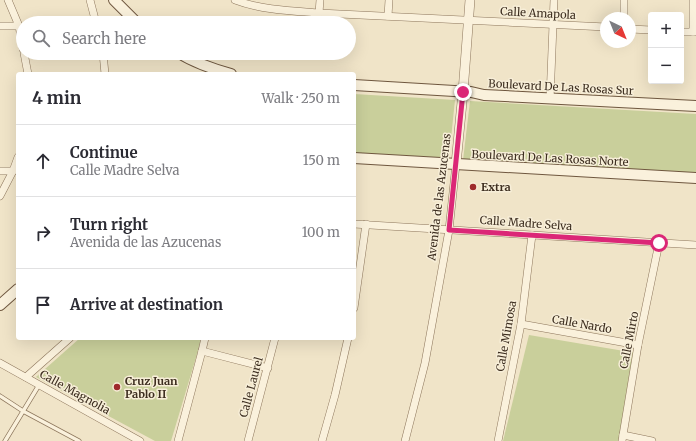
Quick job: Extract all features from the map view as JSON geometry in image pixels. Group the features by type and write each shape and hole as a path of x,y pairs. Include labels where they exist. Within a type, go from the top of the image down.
{"main road":[{"path":"114,0 130,16"},
{"path":"194,60 225,72"},
{"name":"Boulevard De Las Rosas Sur","path":"356,85 463,92 484,95 696,106"},
{"name":"Boulevard De Las Rosas Norte","path":"356,158 696,178"},
{"path":"0,305 16,291"}],"street":[{"path":"8,0 16,21"},
{"path":"90,0 94,16"},
{"name":"Calle Amapola","path":"235,0 274,9 319,13 600,28"},
{"path":"319,13 320,0"},
{"path":"388,16 389,0"},
{"name":"Avenida de las Azucenas","path":"405,441 425,363 449,230 463,92 470,0"},
{"path":"550,98 554,0"},
{"path":"624,0 624,12"},
{"path":"684,32 695,32 693,0"},
{"path":"0,26 16,26"},
{"path":"636,29 648,30"},
{"path":"25,60 28,72"},
{"path":"104,60 105,72"},
{"path":"0,196 16,163"},
{"path":"0,171 13,171"},
{"name":"Calle Madre Selva","path":"356,224 696,245"},
{"path":"356,294 366,224"},
{"name":"Calle Mimosa","path":"498,441 521,324 532,235"},
{"name":"Calle Mirto","path":"622,438 638,345 659,243"},
{"name":"Calle Nardo","path":"521,324 638,345"},
{"path":"26,377 68,340"},
{"path":"178,441 205,340"},
{"name":"Calle Laurel","path":"248,441 275,340"},
{"path":"322,441 348,340"},
{"path":"202,352 268,368"},
{"name":"Calle Magnolia","path":"0,363 138,440"},
{"path":"622,438 652,441"}],"lane":[{"path":"5,441 39,385"},
{"path":"0,396 23,411 79,441"}],"green space":[{"path":"356,94 455,100 449,158 356,153"},
{"path":"470,101 696,114 696,173 463,160"},
{"path":"529,335 636,353 619,441 503,441"},
{"path":"78,340 201,340 171,441 155,441 36,377"}],"place":[{"name":"Extra","path":"473,187"},
{"name":"Cruz Juan Pablo II","path":"117,387"}],"route":[{"path":"463,92 449,230 659,243"}]}
